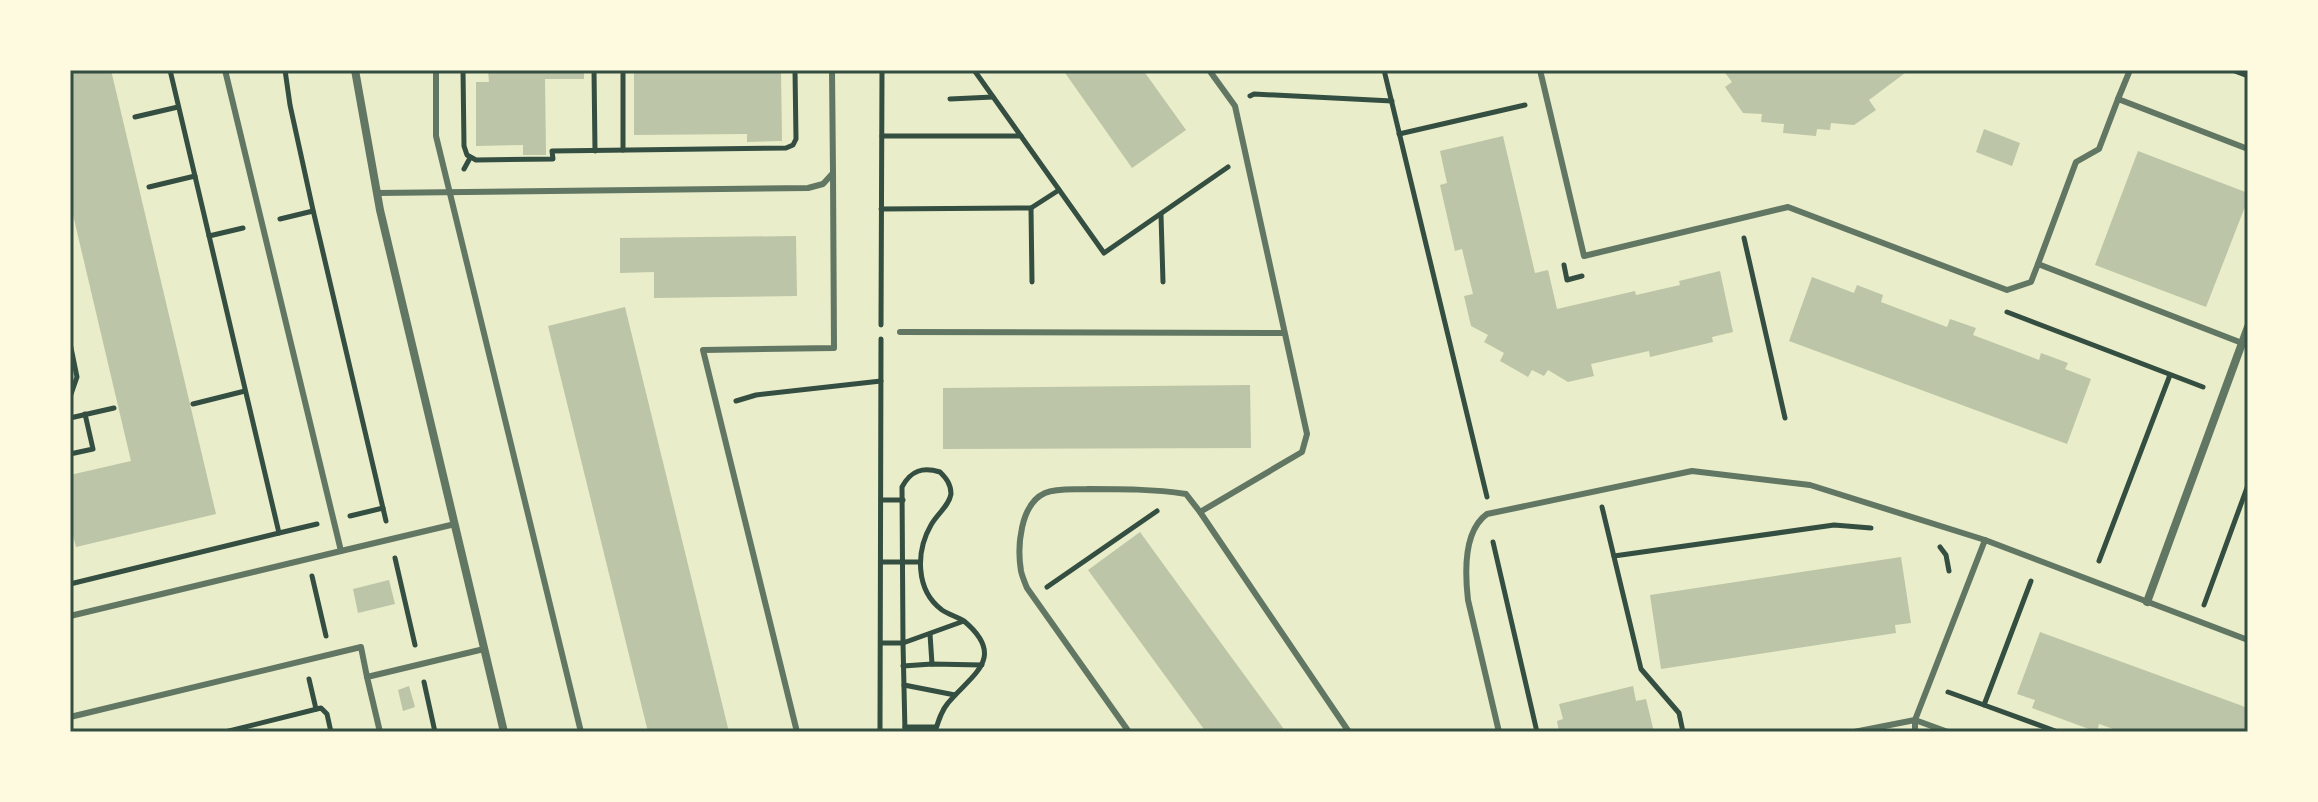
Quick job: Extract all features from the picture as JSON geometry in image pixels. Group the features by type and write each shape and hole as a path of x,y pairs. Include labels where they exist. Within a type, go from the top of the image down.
{"street":[{"path":"355,70 377,193 504,732"},
{"path":"2147,602 2248,327"}],"lane":[{"path":"225,70 341,551"},
{"path":"436,70 436,136 581,732"},
{"path":"797,732 703,350 834,348 832,70"},
{"path":"1200,512 1302,452 1307,434 1235,106 1209,70"},
{"path":"1540,70 1584,256 1788,207 2007,290 2031,282 2076,162 2099,149 2130,70"},
{"path":"2118,99 2248,149"},
{"path":"377,193 808,188 823,184 833,173"},
{"path":"2038,264 2242,343"},
{"path":"900,332 1284,333"},
{"path":"1499,732 1466,582 1470,544 1480,519 1487,514 1692,471 1810,485 1985,540 2248,640"},
{"path":"1129,732 1033,597 1021,571 1024,518 1031,503 1045,492 1153,489 1186,494 1349,732"},
{"path":"70,616 455,524"},
{"path":"1915,732 1915,720 1985,540"},
{"path":"70,717 361,647 380,732"},
{"path":"367,677 484,649"},
{"path":"1854,732 1915,720 1948,732"}],"path":[{"path":"70,584 279,533 170,70"},
{"path":"285,70 313,210 435,732"},
{"path":"483,70 463,70 464,146 467,155 476,160 553,159 552,151 786,148 793,145 796,139 795,70"},
{"path":"594,70 595,151"},
{"path":"623,70 623,150"},
{"path":"880,732 882,70"},
{"path":"974,70 1104,253 1228,167 1226,154"},
{"path":"1384,70 1488,491 1487,514 1537,732"},
{"path":"2232,70 2248,76"},
{"path":"1522,93 1529,119"},
{"path":"1235,106 1254,94 1392,101"},
{"path":"950,99 994,97"},
{"path":"1399,134 1525,105"},
{"path":"135,117 178,107"},
{"path":"882,136 1022,136"},
{"path":"149,187 195,176"},
{"path":"881,209 1031,208 1059,190"},
{"path":"1031,208 1032,282"},
{"path":"1161,214 1163,282"},
{"path":"1729,241 1744,238 1785,418"},
{"path":"1560,250 1567,280 1582,276"},
{"path":"70,343 77,377 70,397"},
{"path":"2092,581 2170,375"},
{"path":"717,406 756,395 881,381"},
{"path":"193,404 245,391"},
{"path":"70,418 114,408"},
{"path":"70,454 93,449 85,414"},
{"path":"921,469 940,472 950,487 948,503 931,524 924,539 920,562 922,579 940,609 974,629 983,651 982,665 946,705 936,730 905,729 903,500 902,487 906,479 921,469"},
{"path":"2198,621 2248,485"},
{"path":"1598,491 1641,669 1679,713 1683,732"},
{"path":"1033,597 1186,494"},
{"path":"881,500 903,500"},
{"path":"1614,556 1834,525 1873,528"},
{"path":"1930,540 1939,545 1946,555 1949,579"},
{"path":"308,559 331,654"},
{"path":"881,562 920,562"},
{"path":"1984,705 2031,581"},
{"path":"881,643 903,643 964,621"},
{"path":"930,634 932,664"},
{"path":"305,660 316,709"},
{"path":"903,666 982,665"},
{"path":"904,685 955,695"},
{"path":"1929,685 2058,732"},
{"path":"225,732 321,708 327,714 331,732"}],"building":[{"path":"70,70 111,70 216,514 76,547 70,524 70,475 131,461 70,202"},
{"path":"488,70 584,70 584,79 545,79 546,155 523,155 523,145 476,146 476,82 489,82"},
{"path":"634,70 781,70 782,141 747,142 747,134 634,135"},
{"path":"1063,70 1143,70 1186,130 1132,168"},
{"path":"1723,70 1909,70 1869,100 1876,110 1854,125 1831,123 1830,130 1817,129 1816,136 1783,133 1784,124 1761,122 1762,114 1743,113 1725,87 1732,82"},
{"path":"1984,129 2020,143 2012,166 1976,152"},
{"path":"1503,136 1535,273 1548,270 1557,309 1635,291 1636,295 1680,285 1679,281 1720,271 1733,332 1712,337 1713,342 1650,357 1649,351 1591,364 1594,376 1568,382 1548,370 1544,376 1532,370 1528,377 1500,361 1504,353 1484,342 1488,335 1471,326 1464,296 1473,294 1462,249 1455,251 1440,185 1447,183 1440,151"},
{"path":"2138,151 2248,193 2206,307 2095,265"},
{"path":"796,236 797,296 654,298 654,272 620,273 620,238"},
{"path":"1812,277 1854,293 1857,285 1883,295 1881,302 1947,327 1950,319 1976,328 1973,335 2039,360 2041,353 2068,363 2065,369 2091,379 2067,444 1789,341"},
{"path":"625,307 729,732 648,732 548,326"},
{"path":"1250,385 1251,448 943,449 943,388"},
{"path":"1140,532 1286,732 1206,732 1088,570"},
{"path":"1901,557 1911,623 1895,625 1896,633 1661,669 1650,595"},
{"path":"389,580 395,604 358,613 353,589"},
{"path":"2040,632 2248,708 2248,732 2122,732 2099,724 2097,732 2032,708 2035,700 2017,694"},
{"path":"409,686 415,707 403,711 398,690"},
{"path":"1633,686 1636,701 1646,699 1654,732 1559,732 1557,721 1563,719 1559,704"}]}
